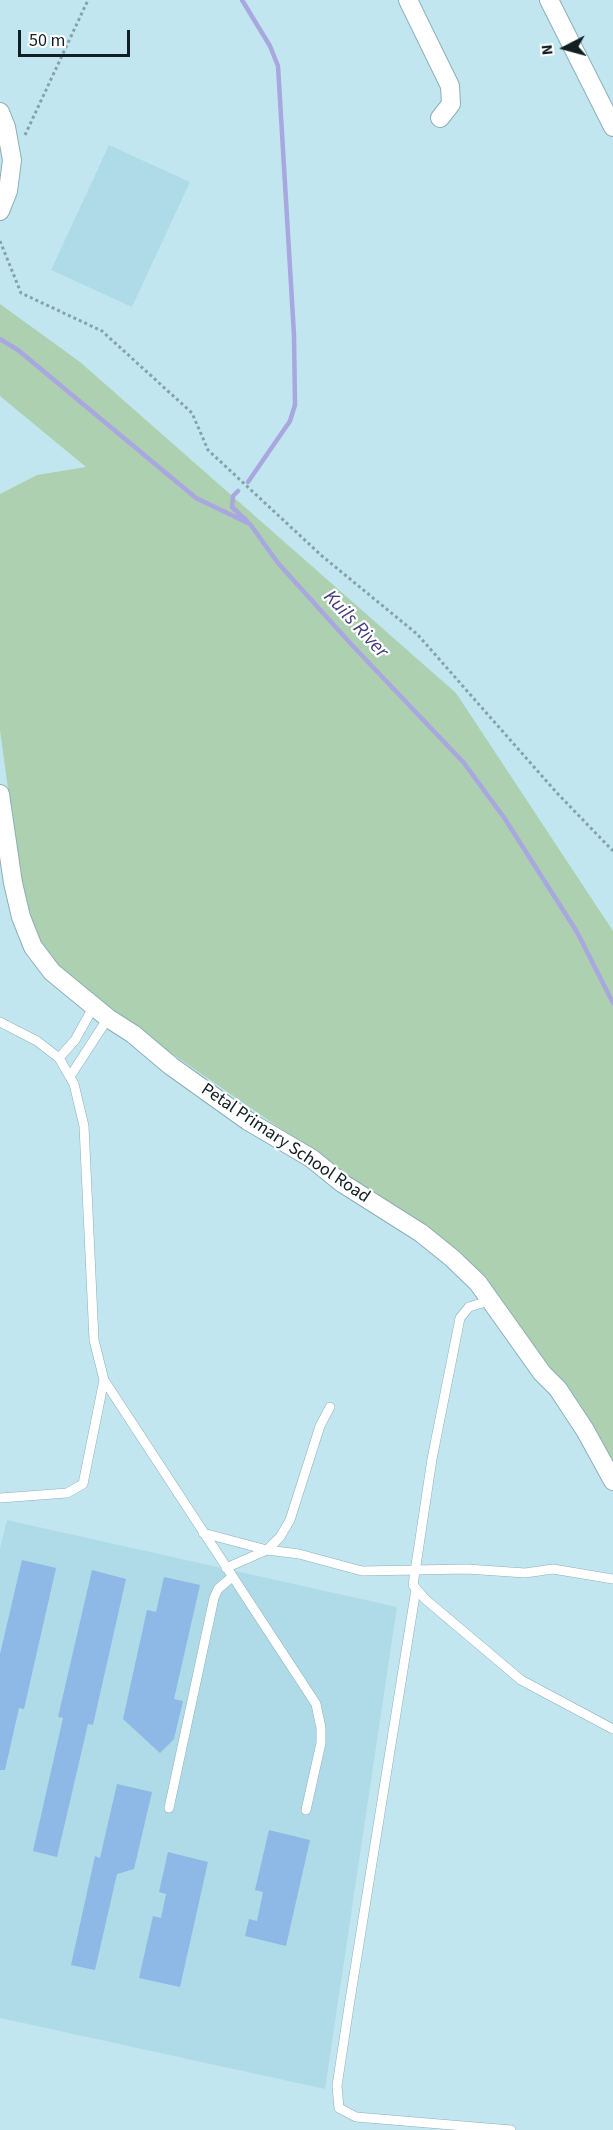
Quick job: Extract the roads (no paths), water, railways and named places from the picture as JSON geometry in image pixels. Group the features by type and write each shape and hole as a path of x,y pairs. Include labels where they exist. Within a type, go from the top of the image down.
{"street":[{"path":"408,0 450,86 451,105 440,118"},
{"path":"549,0 613,127"},
{"path":"0,112 6,127 12,160 8,191 0,211"},
{"name":"Petal Primary School Road","path":"0,794 13,883 26,933 52,972 171,1066 248,1121 310,1158 342,1183 421,1233 478,1283 574,1414 613,1481"}],"lane":[{"path":"59,1058 101,1012"},
{"path":"71,1075 101,1012"},
{"path":"0,1022 37,1041 59,1058 71,1075 84,1126 93,1340 104,1380 319,1713 321,1743 306,1810"},
{"path":"492,1300 469,1307 460,1317 432,1459 413,1580 416,1589 338,2086 339,2108 356,2117 511,2130"},
{"path":"0,1498 67,1493 83,1484 104,1380"},
{"path":"226,1568 267,1550 280,1538 290,1520 320,1426 330,1407"},
{"path":"202,1533 267,1550 299,1554 362,1571 414,1572 467,1569 525,1573 553,1569 613,1579"},
{"path":"169,1808 214,1598 218,1588 232,1577"},
{"path":"416,1589 521,1680 613,1729"}],"waterway":[{"path":"242,0 270,46 278,66 294,335 295,405 290,421 248,482"},
{"name":"Kuils River","path":"0,339 18,350 196,498 250,524 278,563 464,763 505,819 577,932 613,1003"},
{"path":"238,491 233,496 232,507 247,521"}]}
